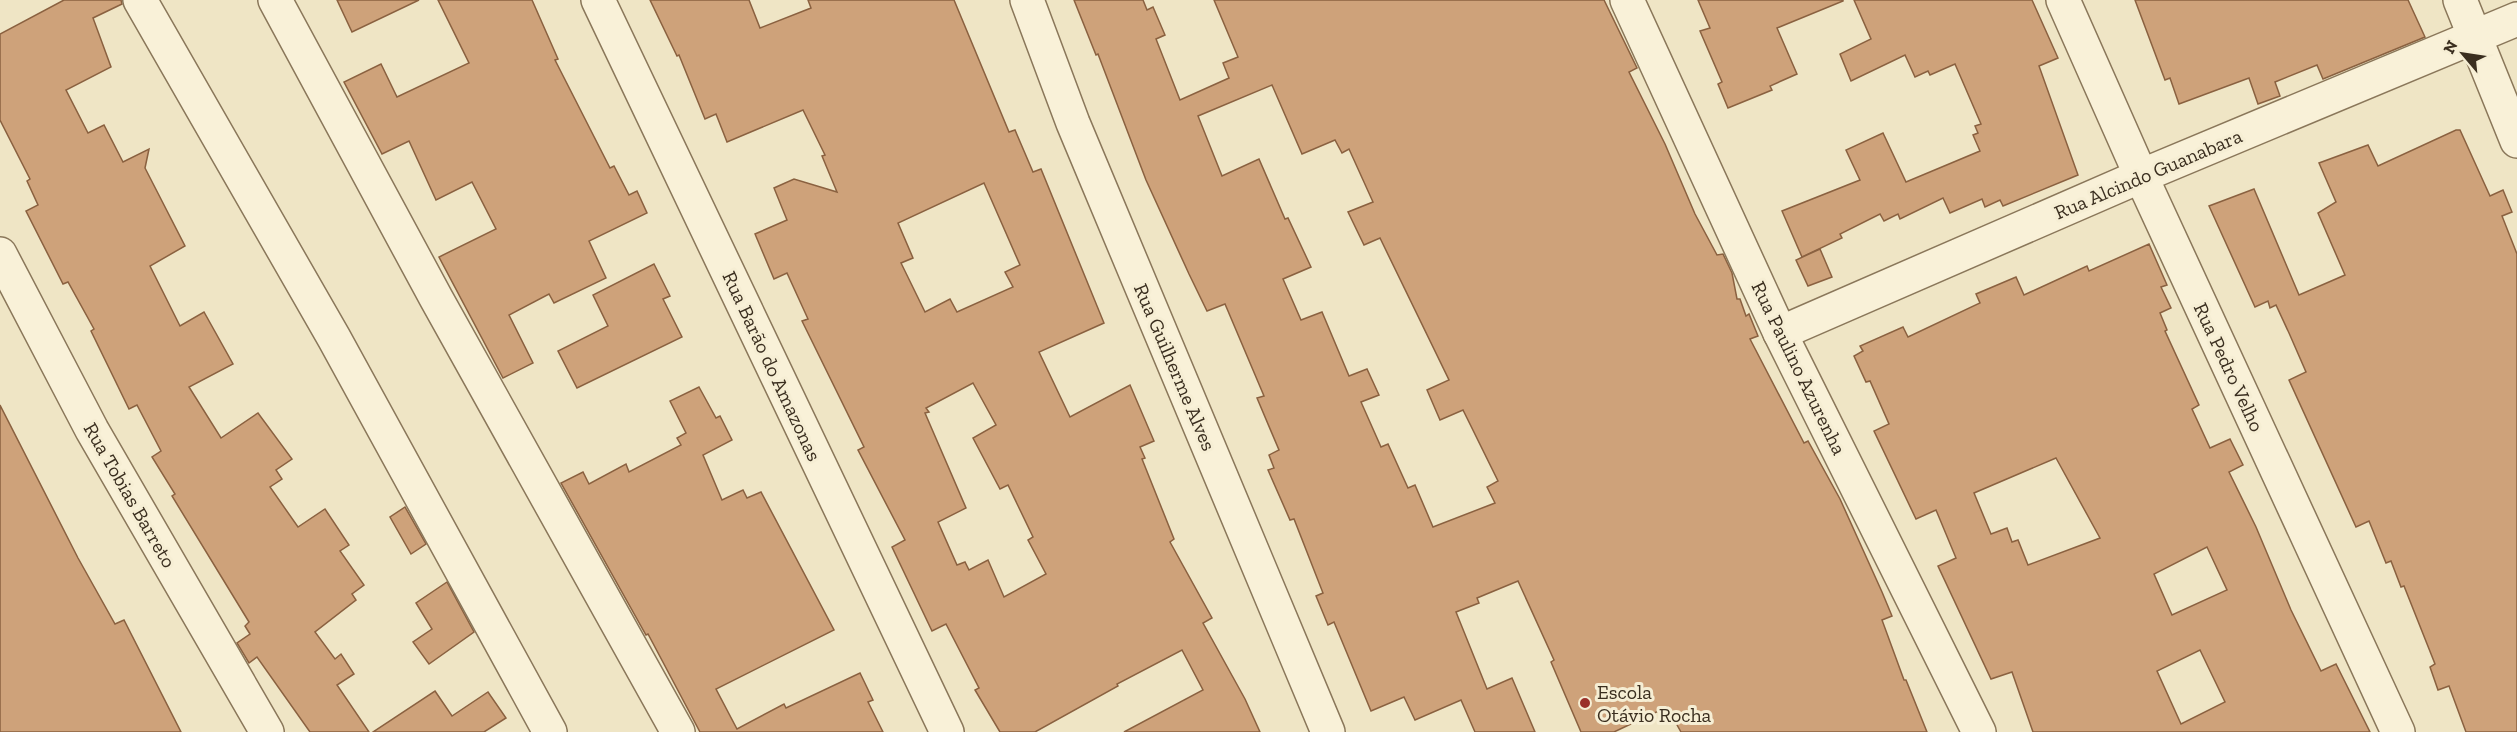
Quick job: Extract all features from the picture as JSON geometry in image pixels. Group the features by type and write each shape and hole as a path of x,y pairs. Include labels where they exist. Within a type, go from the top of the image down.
{"street":[{"path":"140,0 334,338 550,732"},
{"path":"274,0 436,298 678,732"},
{"name":"Rua Barão do Amazonas","path":"598,0 947,732"},
{"name":"Rua Guilherme Alves","path":"1027,0 1073,123 1328,732"},
{"name":"Rua Paulino Azurenha","path":"1627,0 1780,333 1980,732"},
{"name":"Rua Pedro Velho","path":"2063,0 2141,176 2398,732"},
{"path":"2460,0 2517,141"},
{"name":"Rua Alcindo Guanabara","path":"1780,333 2141,176 2517,19"},
{"name":"Rua Tobias Barreto","path":"0,254 92,430 267,732"}],"building":[{"path":"64,0 121,0 122,4 93,18 111,67 66,90 88,133 104,125 123,162 149,149 145,168 185,246 150,266 180,326 204,312 233,364 189,387 221,438 258,413 292,459 276,470 282,479 270,487 298,527 325,509 349,545 340,551 364,585 352,594 356,600 315,632 335,659 341,654 354,674 337,685 369,732 310,732 257,657 249,663 237,643 250,634 245,626 249,622 172,496 175,494 152,457 161,451 137,405 129,409 91,331 94,329 68,282 63,284 26,211 38,205 27,181 30,179 0,120 0,34"},
{"path":"337,0 419,0 352,32"},
{"path":"438,0 532,0 558,59 555,60 610,168 614,166 629,195 637,191 647,213 589,241 606,278 554,303 549,294 509,315 533,363 503,378 439,257 496,229 472,182 436,200 409,141 382,154 344,82 381,64 397,97 469,63"},
{"path":"650,0 749,0 760,28 811,8 808,0 954,0 1009,132 1015,130 1033,172 1041,169 1104,323 1039,352 1070,417 1130,385 1154,441 1140,447 1145,458 1142,459 1174,539 1170,542 1212,618 1203,623 1245,699 1260,732 1124,732 1203,690 1182,650 1117,684 1118,686 1035,732 1000,732 975,690 979,688 946,624 932,631 892,547 905,540 858,450 864,447 802,321 808,319 787,273 774,279 755,234 787,220 774,188 794,179 837,192 822,156 825,155 803,110 727,142 716,114 705,119 679,55 677,56","holes":["984,183 1020,265 1005,272 1013,287 957,312 950,299 925,312 901,263 913,258 898,223","973,383 996,425 973,438 1000,489 1008,485 1033,537 1028,540 1046,574 1004,597 988,560 969,570 965,562 957,565 938,522 966,508 925,413 929,412 926,408"]},
{"path":"1074,0 1143,0 1147,10 1153,7 1165,35 1156,39 1180,100 1229,78 1223,63 1238,57 1214,0 1604,0 1637,68 1629,72 1665,144 1695,214 1717,255 1723,254 1732,273 1737,299 1740,299 1746,316 1749,314 1758,336 1750,339 1804,443 1808,441 1840,499 1882,592 1892,616 1882,620 1904,680 1906,680 1927,732 1681,732 1667,707 1614,732 1581,732 1551,662 1554,660 1518,581 1477,598 1479,603 1456,612 1487,689 1512,678 1535,732 1475,732 1461,700 1415,720 1404,697 1371,711 1334,622 1328,625 1316,596 1323,593 1294,519 1290,520 1268,470 1274,468 1269,455 1279,450 1257,398 1264,396 1225,304 1207,311 1146,180 1098,54 1096,55","holes":["1272,85 1302,154 1335,140 1342,153 1349,149 1373,202 1348,212 1364,245 1380,238 1449,380 1427,390 1440,420 1463,410 1498,481 1487,487 1495,503 1433,527 1415,485 1408,488 1388,444 1381,447 1361,402 1379,395 1367,369 1349,376 1322,312 1301,320 1283,279 1311,267 1288,218 1285,219 1259,159 1222,176 1198,116"]},
{"path":"1698,0 1843,1 1777,28 1797,74 1770,86 1772,90 1728,108 1718,84 1722,82 1700,31 1710,28"},
{"path":"1854,0 2032,0 2058,58 2039,66 2078,175 2003,206 2000,200 1985,207 1982,199 1950,213 1943,198 1900,219 1898,214 1884,221 1880,214 1840,234 1842,238 1802,257 1782,211 1860,180 1846,150 1883,133 1906,182 1980,151 1973,135 1978,133 1975,126 1981,124 1955,64 1930,75 1928,71 1915,77 1905,55 1851,81 1840,54 1871,39"},
{"path":"2135,0 2408,0 2425,37 2323,79 2317,65 2275,82 2280,96 2258,104 2249,78 2179,104 2170,78 2165,80"},
{"path":"2460,130 2490,196 2503,190 2512,212 2502,216 2517,254 2517,732 2466,732 2449,686 2438,690 2430,667 2435,664 2404,586 2401,587 2391,561 2386,563 2369,521 2356,527 2289,380 2306,372 2276,305 2270,308 2268,301 2255,307 2209,206 2254,189 2299,295 2345,275 2318,213 2336,202 2319,163 2368,145 2378,166"},
{"path":"2149,244 2167,285 2161,287 2171,308 2160,313 2167,330 2165,331 2199,405 2192,409 2210,448 2230,439 2243,465 2229,472 2256,527 2291,610 2321,671 2336,664 2370,732 2033,732 2012,672 1991,679 1938,566 1956,558 1936,510 1916,519 1874,431 1889,424 1870,381 1866,382 1854,356 1863,351 1860,346 1903,327 1908,337 1980,303 1976,294 2016,277 2024,295 2087,266 2089,271","holes":["2056,458 2100,538 2028,565 2018,540 2012,542 2007,528 1991,534 1974,493","2207,547 2227,590 2172,615 2154,574","2200,650 2225,702 2181,724 2157,671"]},
{"path":"1820,249 1832,277 1808,286 1796,260"},
{"path":"654,264 670,296 663,299 682,337 577,388 558,351 608,326 593,295"},
{"path":"699,387 716,418 720,416 732,440 703,455 722,500 743,490 747,498 761,492 834,630 716,689 737,729 784,704 786,708 860,673 873,700 868,702 883,732 700,732 648,634 646,635 561,483 583,472 589,484 626,464 629,472 681,445 677,438 686,433 670,401"},
{"path":"0,405 78,558 115,624 124,620 181,732 0,732"},
{"path":"405,507 426,544 411,554 390,517"},
{"path":"447,582 474,632 429,664 413,642 432,629 416,603"},
{"path":"435,691 452,716 488,692 506,718 484,732 373,732"}],"place":[{"name":"Escola Otávio Rocha","path":"1585,703"}]}
